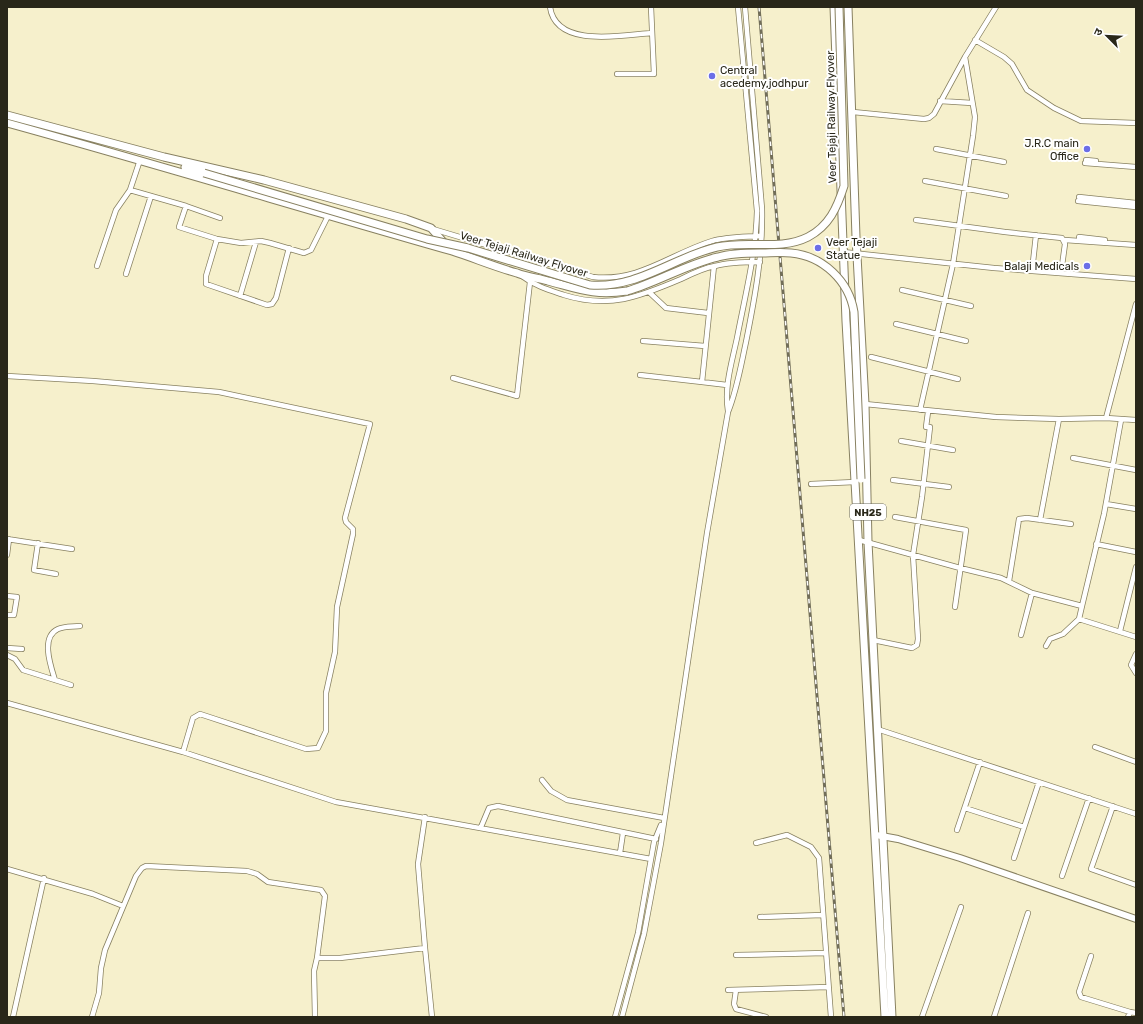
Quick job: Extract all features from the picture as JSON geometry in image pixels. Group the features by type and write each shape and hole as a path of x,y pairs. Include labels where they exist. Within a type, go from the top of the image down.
{"main road":[{"path":"834,7 843,252 858,480 868,501"},
{"name":"Veer Tejaji Railway Flyover","path":"164,157 175,165 427,239 468,248 590,285 603,286 626,283 718,247 792,243 818,231 829,221 836,209 844,186 839,7"},
{"name":"NH25","path":"848,7 857,253 865,404 868,542 877,729 885,1017"},
{"path":"7,115 164,157 264,180 406,219 431,228 452,252"},
{"path":"7,123 161,165 235,190 452,252 519,274 594,293 610,294 646,286 693,266 730,254 790,253 805,255 818,261 838,277 849,291 852,301 858,480"},
{"path":"161,165 175,165"},
{"name":"NH25","path":"858,480 859,540 892,1017"}],"street":[{"path":"550,7 555,21 561,28 571,34 583,36 652,33"},
{"path":"617,74 654,74 651,7"},
{"path":"622,1017 644,934 661,843 707,533 728,412 727,385 756,236 757,211 738,7"},
{"path":"728,412 733,400 742,361 760,262 763,235 760,178 745,7"},
{"path":"852,112 924,119 929,118 934,114 965,57 996,7"},
{"path":"975,40 1004,57 1012,64 1028,90 1054,108 1081,121 1136,123"},
{"path":"742,52 749,52"},
{"path":"920,410 953,264 975,117 965,57"},
{"path":"940,101 972,103"},
{"path":"936,149 1004,162"},
{"path":"1085,161 1136,166"},
{"path":"97,266 116,210 130,190 139,163"},
{"path":"925,181 1006,196"},
{"path":"130,190 186,206 220,218"},
{"path":"126,274 151,196"},
{"path":"1136,203 1078,199 1136,207"},
{"path":"186,206 179,227 217,239 241,244 270,242 304,253 311,250 328,216"},
{"path":"916,220 1036,236 1058,237 1065,240 1136,244"},
{"path":"431,228 592,277 608,279 636,273 714,240 763,235"},
{"path":"1032,271 1036,236"},
{"path":"1079,237 1136,244"},
{"path":"217,239 206,276 206,284 267,305 272,304 289,248"},
{"path":"1062,273 1065,240"},
{"path":"240,296 256,242"},
{"path":"843,252 953,264 1136,279"},
{"path":"519,274 530,282 577,299 592,302 627,299 649,292 714,266 760,262"},
{"path":"702,382 714,266"},
{"path":"453,378 517,396 530,282"},
{"path":"902,290 971,306"},
{"path":"649,292 666,308 708,313"},
{"path":"1106,418 1136,304"},
{"path":"896,324 966,341"},
{"path":"643,341 705,346"},
{"path":"872,357 958,379"},
{"path":"640,375 727,385"},
{"path":"7,376 93,381 219,392 370,424 345,518 346,522 353,529 353,534 337,607 335,652 326,693 326,731 321,744 314,750 306,749 200,714 193,718 183,752"},
{"path":"865,404 928,412 996,417 1059,419 1106,418 1136,420"},
{"path":"873,640 912,648 916,645 918,640 912,555 919,520 924,463 928,446 930,427 926,427 928,412"},
{"path":"1040,520 1059,419"},
{"path":"1046,646 1050,639 1063,634 1079,619 1106,504 1121,420"},
{"path":"901,441 953,450"},
{"path":"1073,458 1136,470"},
{"path":"811,484 858,480"},
{"path":"893,480 949,487"},
{"path":"1106,504 1136,509"},
{"path":"895,517 919,520 966,530 955,607"},
{"path":"1009,581 1019,519 1071,524"},
{"path":"7,555 8,539 72,549"},
{"path":"859,540 1009,581 1032,593 1082,606"},
{"path":"38,543 34,570 56,574"},
{"path":"1096,544 1136,552"},
{"path":"1120,631 1136,567"},
{"path":"1021,635 1032,593"},
{"path":"7,596 17,597 14,615 7,614"},
{"path":"1079,619 1136,637"},
{"path":"55,680 48,647 52,634 56,630 80,626"},
{"path":"7,648 22,649"},
{"path":"1136,654 1131,665 1136,673"},
{"path":"7,655 15,660 23,670 71,685"},
{"path":"7,703 183,752 336,802 482,827 651,859"},
{"path":"877,729 1136,814"},
{"path":"1095,747 1136,762"},
{"path":"958,830 980,762"},
{"path":"542,780 551,791 567,800 664,818"},
{"path":"1014,858 1039,782"},
{"path":"1062,876 1089,798"},
{"path":"482,827 489,808 498,806 656,839"},
{"path":"1113,806 1091,869 1136,885"},
{"path":"965,808 1024,827"},
{"path":"425,817 418,864 432,1017"},
{"path":"615,1017 638,933 651,859 656,839 664,818"},
{"path":"620,853 623,833"},
{"path":"756,843 787,835 811,847 819,858 831,1017"},
{"path":"879,836 960,858 1136,919"},
{"path":"92,1017 99,993 103,956 136,876 142,868 146,866 253,872 268,882 318,889 324,893 318,958 314,971 316,1017"},
{"path":"7,869 44,878 113,901 123,906"},
{"path":"13,1017 44,878"},
{"path":"922,1017 961,907"},
{"path":"994,1017 1028,913"},
{"path":"760,917 823,915"},
{"path":"318,958 340,958 425,948"},
{"path":"736,955 826,953"},
{"path":"1091,956 1079,992 1081,997 1136,1013"},
{"path":"728,990 828,987"},
{"path":"736,990 734,1004 736,1010 766,1017"},
{"path":"1128,1017 1130,1012"}],"railway":[{"path":"759,7 844,1017"}],"place":[{"name":"Central acedemy,jodhpur","path":"712,76"},
{"name":"J.R.C main Office","path":"1087,149"},
{"name":"Veer Tejaji Statue","path":"818,248"},
{"name":"Balaji Medicals","path":"1087,266"}]}
